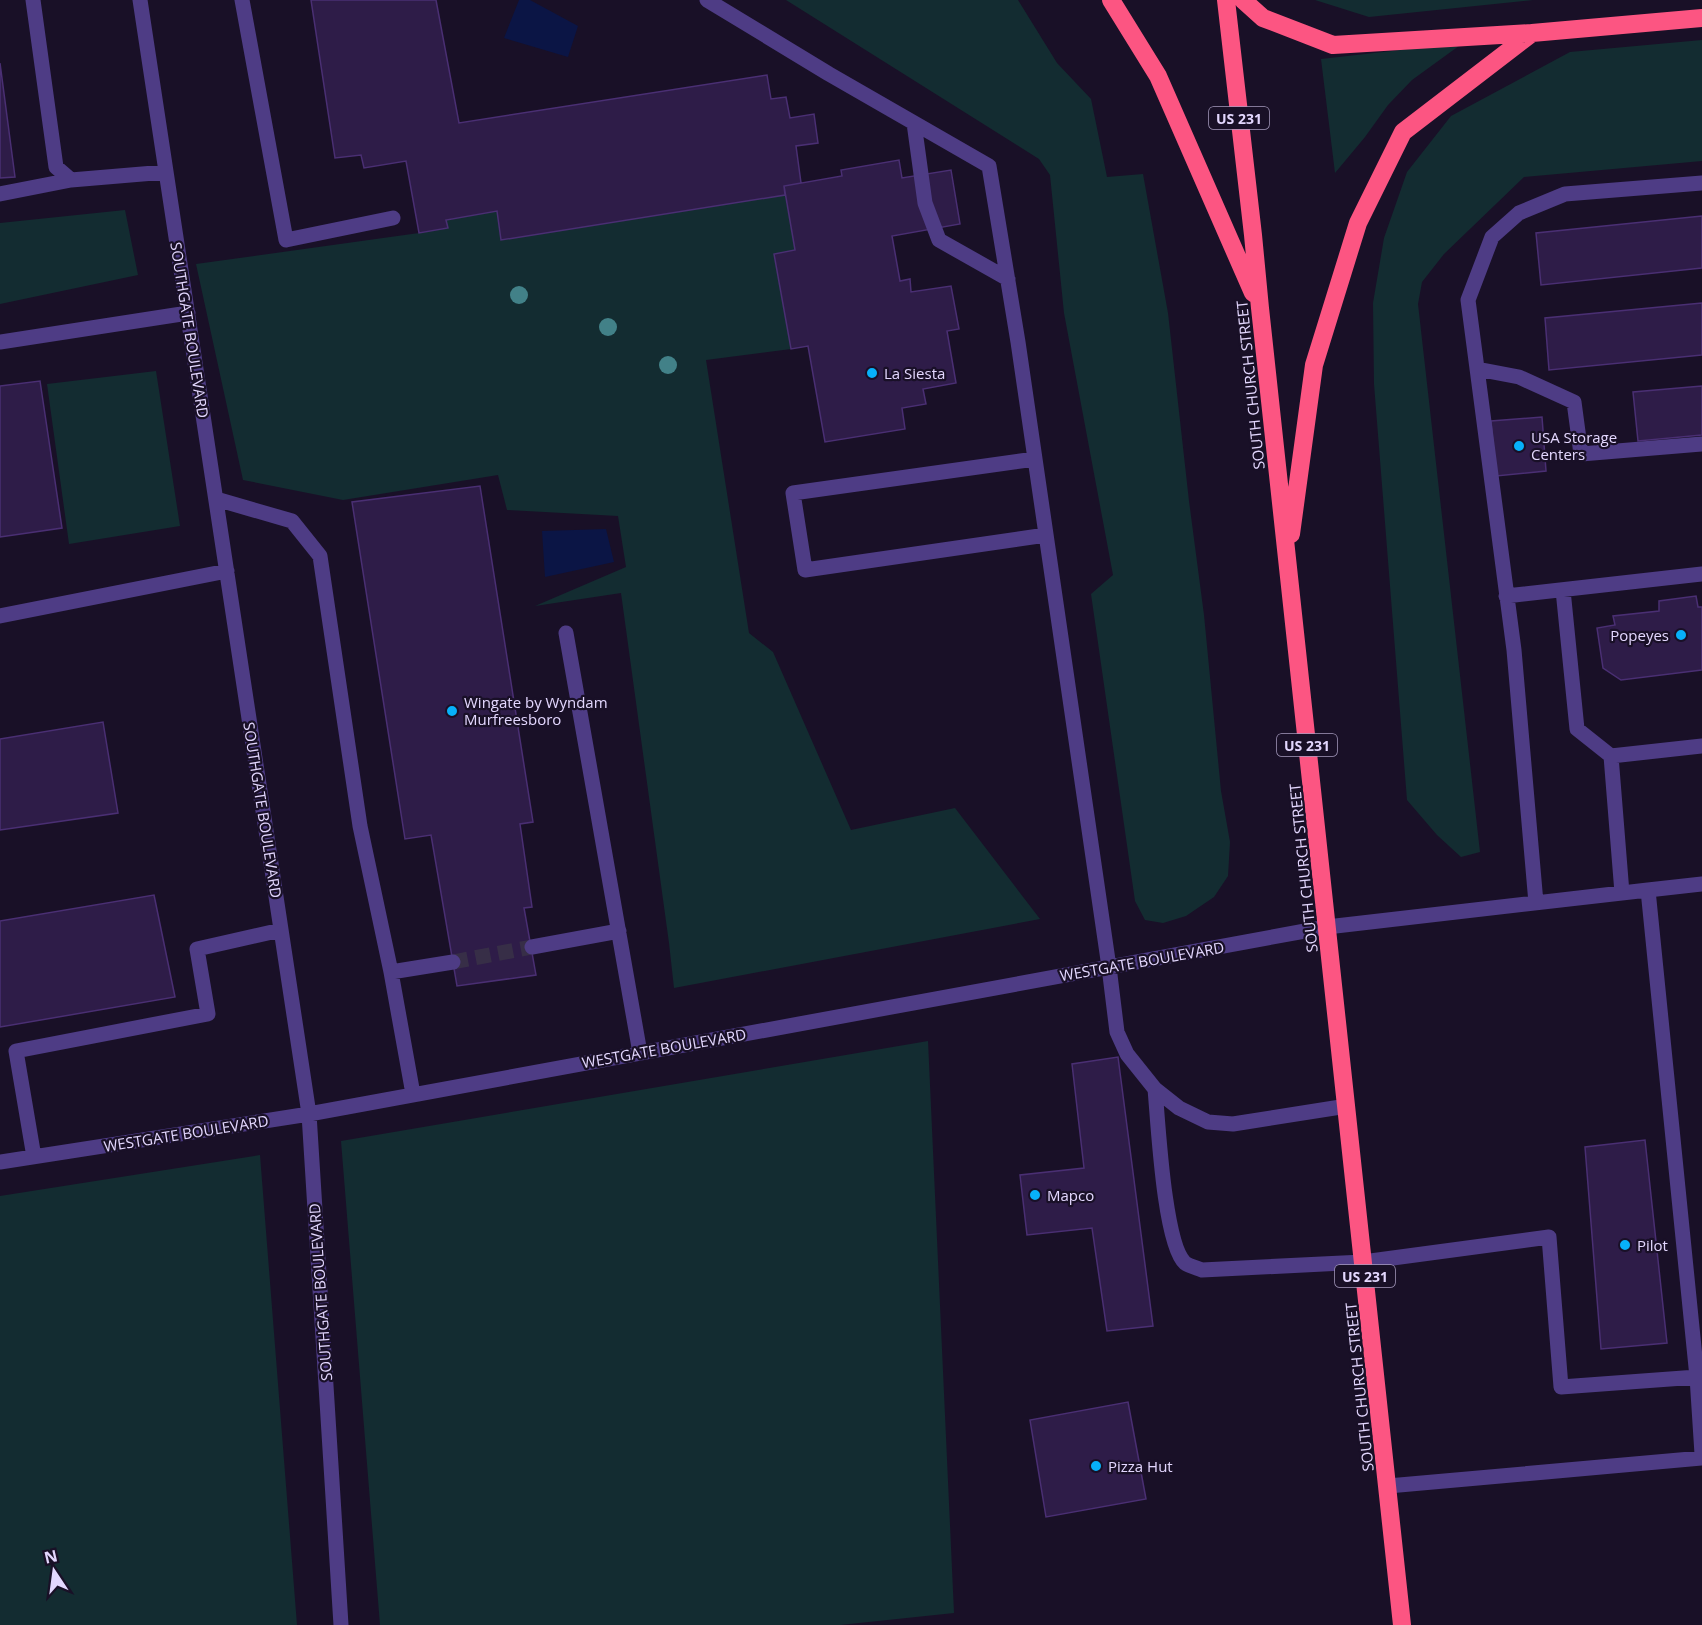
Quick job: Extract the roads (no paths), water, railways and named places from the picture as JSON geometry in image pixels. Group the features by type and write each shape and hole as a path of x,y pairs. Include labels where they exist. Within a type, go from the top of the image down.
{"highway":[{"path":"1111,0 1158,76 1260,308"},
{"name":"SOUTH CHURCH STREET","path":"1226,0 1402,1625"},
{"path":"1243,0 1263,18 1333,45 1532,33 1702,18"},
{"path":"1287,563 1314,365 1358,223 1403,132 1532,33"}],"street":[{"path":"33,0 56,167 71,180"},
{"name":"SOUTHGATE BOULEVARD","path":"140,0 309,1114 340,1625"},
{"path":"242,0 285,240 393,218"},
{"path":"707,0 829,74 989,166 1035,459 1117,1032 1127,1054 1155,1089 1179,1108 1208,1122 1233,1124 1347,1106"},
{"path":"914,123 925,203 939,240 1008,279"},
{"path":"0,194 71,180 166,172"},
{"path":"1536,903 1514,650 1468,300 1492,237 1519,213 1565,194 1702,183"},
{"path":"0,342 188,313"},
{"path":"1477,369 1520,377 1574,402 1581,454 1702,444"},
{"path":"1035,459 793,494 806,570 1046,535"},
{"path":"216,499 292,521 320,556 360,826 391,972 413,1094"},
{"path":"0,616 227,571"},
{"path":"1506,596 1702,574"},
{"path":"1563,590 1578,729 1611,756 1702,746"},
{"path":"566,633 640,1053"},
{"path":"1611,756 1622,893"},
{"name":"WESTGATE BOULEVARD","path":"0,1162 309,1114 1328,927 1702,884"},
{"path":"1388,1486 1702,1456 1697,1377 1648,890"},
{"path":"34,1157 16,1051 208,1014 197,949 281,930"},
{"path":"532,947 618,931"},
{"path":"391,972 453,962"},
{"path":"1155,1089 1165,1200 1175,1249 1185,1264 1202,1270 1364,1262 1549,1237 1561,1387 1697,1377"}],"tunnel":[{"path":"453,962 532,947"}],"place":[{"name":"La Siesta","path":"872,373"},
{"name":"USA Storage Centers","path":"1519,446"},
{"name":"Popeyes","path":"1681,635"},
{"name":"Wingate by Wyndam Murfreesboro","path":"452,711"},
{"name":"Mapco","path":"1035,1195"},
{"name":"Pilot","path":"1625,1245"},
{"name":"Pizza Hut","path":"1096,1466"}]}
